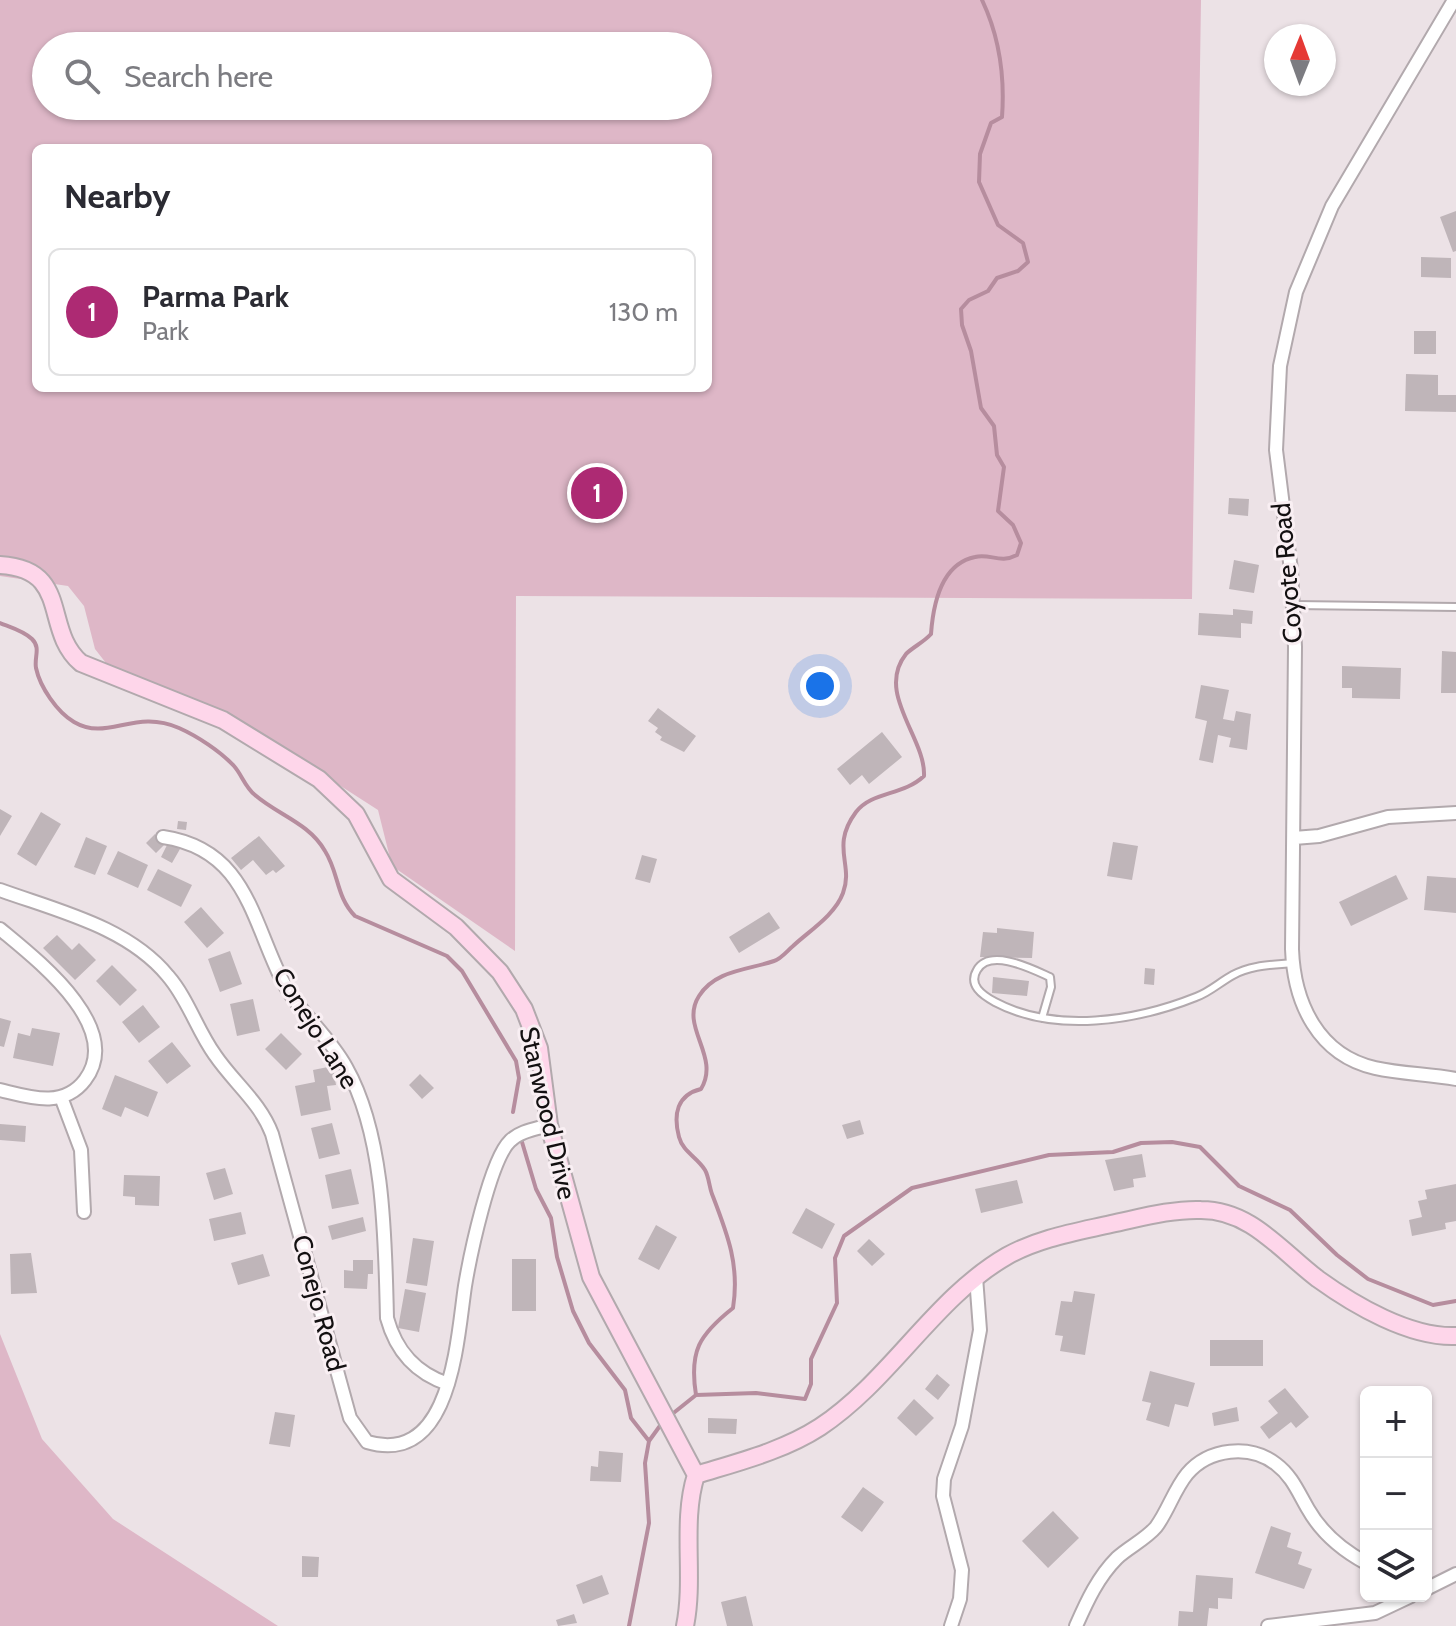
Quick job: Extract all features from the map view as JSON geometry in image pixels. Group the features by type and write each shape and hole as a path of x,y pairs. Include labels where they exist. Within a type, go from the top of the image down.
{"main road":[{"name":"Stanwood Drive","path":"0,565 24,568 41,580 56,606 67,646 81,663 230,723 300,766 343,799 363,824 391,879 476,945 513,991 539,1048 549,1125 591,1277 696,1475"},
{"path":"685,1626 690,1579 691,1497 696,1475 783,1447 821,1426 863,1392 976,1277 1010,1254 1043,1240 1173,1212 1218,1211 1238,1217 1266,1235 1318,1278 1369,1309 1418,1330 1456,1336"}],"street":[{"name":"Coyote Road","path":"1454,0 1352,167 1315,241 1296,292 1280,366 1276,408 1279,485 1294,605 1292,963 1299,998 1307,1017 1340,1053 1372,1067 1456,1079"},
{"path":"1294,838 1319,836 1388,817 1456,813"},
{"name":"Conejo Lane","path":"163,837 193,843 209,852 235,878 295,1002 335,1050 352,1079 381,1191 387,1318 392,1334 416,1368 448,1384"},
{"name":"Conejo Road","path":"0,890 112,932 153,959 183,997 216,1057 262,1111 272,1134 300,1229 350,1418 363,1439 392,1445 417,1435 436,1415 455,1361 468,1270 502,1154 518,1135 549,1125"},
{"path":"0,929 63,986 91,1030 95,1045 92,1069 84,1082 61,1097 41,1100 0,1090"},
{"path":"61,1097 81,1150 84,1212"},
{"path":"951,1626 963,1584 943,1496 944,1479 962,1426 980,1330 976,1277"},
{"path":"1076,1626 1101,1577 1115,1560 1154,1529 1187,1475 1198,1464 1228,1452 1244,1451 1273,1461 1294,1482 1320,1526 1337,1544 1360,1559"},
{"path":"1432,1577 1454,1575"},
{"path":"1432,1586 1454,1575"},
{"path":"1268,1626 1375,1613 1398,1602"}],"lane":[{"path":"1294,605 1456,607"},
{"path":"1042,1018 1051,987 1050,977 1027,967 995,960 984,962 976,971 974,982 980,994 1005,1007 1042,1018 1118,1020 1201,996 1234,974 1253,967 1292,963"}],"shaded area":[{"path":"0,0 1201,0 1192,599 516,596 515,951 392,866 378,810 266,738 113,672 95,649 84,606 68,586 0,576"},
{"path":"0,1334 42,1439 113,1519 278,1626 0,1626"}],"building":[{"path":"1456,211 1456,251 1453,252 1440,217"},
{"path":"1421,257 1451,258 1451,278 1421,277"},
{"path":"1414,331 1436,331 1436,354 1414,354"},
{"path":"1406,374 1438,375 1438,395 1456,395 1456,412 1405,411"},
{"path":"1229,498 1249,499 1248,516 1228,514"},
{"path":"1234,560 1259,565 1254,593 1229,589"},
{"path":"1233,609 1253,611 1252,624 1241,623 1241,638 1198,635 1199,613 1233,615"},
{"path":"1442,651 1456,652 1456,693 1441,693"},
{"path":"1342,666 1401,668 1400,699 1352,698 1352,688 1342,688"},
{"path":"1201,685 1229,690 1223,719 1234,721 1236,711 1251,714 1247,750 1229,747 1231,738 1218,735 1213,763 1199,760 1207,721 1195,718"},
{"path":"658,708 696,736 684,752 660,740 662,737 655,732 658,728 648,721"},
{"path":"882,732 902,757 869,784 862,775 850,785 837,769"},
{"path":"0,809 12,816 0,836"},
{"path":"41,812 61,824 36,866 17,854"},
{"path":"178,821 187,822 186,830 177,829"},
{"path":"155,834 165,844 156,853 146,843"},
{"path":"259,836 285,866 276,873 273,870 266,875 253,860 241,870 231,858"},
{"path":"86,837 107,846 95,875 74,867"},
{"path":"1113,842 1138,846 1132,880 1107,876"},
{"path":"168,843 180,849 172,863 161,857"},
{"path":"118,851 148,865 138,888 107,874"},
{"path":"642,855 657,859 650,883 635,879"},
{"path":"158,869 192,885 181,907 147,890"},
{"path":"1396,875 1408,899 1351,926 1339,902"},
{"path":"1427,876 1456,878 1456,913 1424,910"},
{"path":"201,907 224,933 207,948 184,922"},
{"path":"769,912 780,928 739,953 729,937"},
{"path":"997,928 1034,932 1032,958 980,957 983,932 997,933"},
{"path":"57,935 72,950 79,943 96,960 75,980 43,948"},
{"path":"230,951 242,984 220,992 208,959"},
{"path":"112,965 137,990 120,1006 96,981"},
{"path":"1145,968 1155,969 1154,985 1144,984"},
{"path":"993,977 1029,981 1027,996 992,993"},
{"path":"253,999 260,1031 237,1036 230,1004"},
{"path":"143,1005 160,1027 139,1043 122,1022"},
{"path":"0,1018 11,1021 4,1047 0,1046"},
{"path":"32,1028 60,1033 53,1066 13,1058 18,1033 30,1036"},
{"path":"281,1033 302,1054 286,1070 265,1049"},
{"path":"172,1042 191,1066 167,1084 148,1061"},
{"path":"333,1066 336,1085 327,1086 331,1110 301,1116 295,1086 315,1082 313,1070"},
{"path":"420,1074 434,1088 422,1099 409,1085"},
{"path":"115,1075 158,1092 148,1117 125,1107 121,1117 102,1109"},
{"path":"860,1120 864,1134 847,1139 842,1125"},
{"path":"332,1123 340,1154 319,1159 311,1128"},
{"path":"0,1124 26,1126 25,1142 0,1140"},
{"path":"1142,1154 1146,1177 1133,1179 1134,1187 1114,1191 1105,1160"},
{"path":"225,1168 233,1194 214,1200 206,1173"},
{"path":"351,1169 359,1204 332,1209 325,1175"},
{"path":"124,1175 160,1176 159,1206 135,1205 135,1197 123,1196"},
{"path":"1017,1180 1023,1203 981,1213 975,1189"},
{"path":"1456,1184 1456,1221 1445,1223 1446,1229 1412,1236 1409,1220 1422,1217 1418,1201 1427,1199 1425,1190"},
{"path":"806,1208 835,1224 822,1249 792,1233"},
{"path":"241,1212 246,1234 214,1241 209,1219"},
{"path":"363,1217 366,1231 332,1240 328,1226"},
{"path":"656,1225 677,1237 659,1270 638,1259"},
{"path":"413,1238 434,1241 427,1286 406,1283"},
{"path":"869,1239 885,1254 872,1266 857,1251"},
{"path":"31,1253 37,1293 11,1294 10,1254"},
{"path":"263,1254 270,1276 238,1285 231,1263"},
{"path":"512,1259 536,1259 536,1311 512,1311"},
{"path":"353,1260 373,1260 373,1274 368,1274 367,1289 344,1288 344,1270 353,1271"},
{"path":"405,1289 426,1293 419,1332 398,1328"},
{"path":"1074,1291 1095,1294 1085,1355 1060,1351 1063,1336 1055,1335 1061,1301 1072,1302"},
{"path":"1210,1340 1263,1340 1263,1366 1210,1366"},
{"path":"1150,1371 1195,1383 1188,1407 1175,1404 1169,1427 1146,1420 1151,1403 1142,1401"},
{"path":"937,1374 950,1385 938,1400 925,1389"},
{"path":"1285,1388 1309,1417 1296,1428 1291,1422 1269,1439 1260,1427 1278,1413 1268,1401"},
{"path":"914,1399 934,1418 916,1436 897,1418"},
{"path":"1237,1407 1239,1421 1214,1426 1212,1413"},
{"path":"275,1412 295,1415 290,1447 269,1444"},
{"path":"708,1418 737,1419 736,1434 708,1433"},
{"path":"599,1451 623,1453 621,1482 590,1481 591,1466 598,1467"},
{"path":"863,1487 884,1502 862,1532 841,1517"},
{"path":"1053,1511 1079,1538 1048,1568 1022,1541"},
{"path":"1271,1526 1291,1533 1287,1547 1302,1552 1298,1564 1312,1569 1304,1589 1255,1573"},
{"path":"302,1556 319,1557 318,1577 302,1577"},
{"path":"602,1575 609,1594 583,1604 576,1585"},
{"path":"1196,1575 1233,1578 1232,1599 1218,1598 1218,1609 1209,1608 1207,1626 1178,1626 1179,1611 1193,1612"},
{"path":"746,1596 753,1626 727,1626 721,1602"},
{"path":"574,1614 577,1623 558,1626 556,1620"}],"waterway":[{"path":"696,1395 694,1367 699,1345 712,1327 733,1308 735,1278 727,1236 706,1173 684,1147 677,1129 677,1113 682,1101 701,1089 706,1077 694,1008 699,996 714,981 733,972 779,959 821,922 839,901 846,883 843,845 848,824 856,812 870,800 907,787 924,776 923,761 899,700 896,684 898,669 906,654 931,634 937,599 954,568 975,557 1011,558 1017,555 1021,543 1013,525 998,511 1004,467 997,455 994,426 981,408 971,351 962,325 961,309 969,300 988,291 997,278 1018,271 1028,262 1023,243 998,225 979,182 980,154 991,123 1002,117 1003,102 997,42 982,0"},
{"path":"0,623 35,642 36,668 41,683 68,718 98,729 148,721 163,723 201,740 234,766 255,795 311,833 330,859 344,901 355,916 447,956 462,971 516,1061 519,1078 513,1112"},
{"path":"522,1142 536,1189 551,1218 557,1257 573,1311 589,1343 625,1390 631,1418 649,1441 645,1463 649,1523 629,1626"},
{"path":"671,1415 696,1395 756,1393 805,1399 811,1384 811,1359 837,1303 835,1258 844,1236 912,1188 1049,1155 1113,1152 1141,1143 1172,1142 1200,1147 1239,1186 1290,1210 1337,1255 1368,1279 1433,1305 1456,1301"},
{"path":"649,1441 662,1423"}],"place":[{"name":"Parma Park","path":"597,493"}]}
